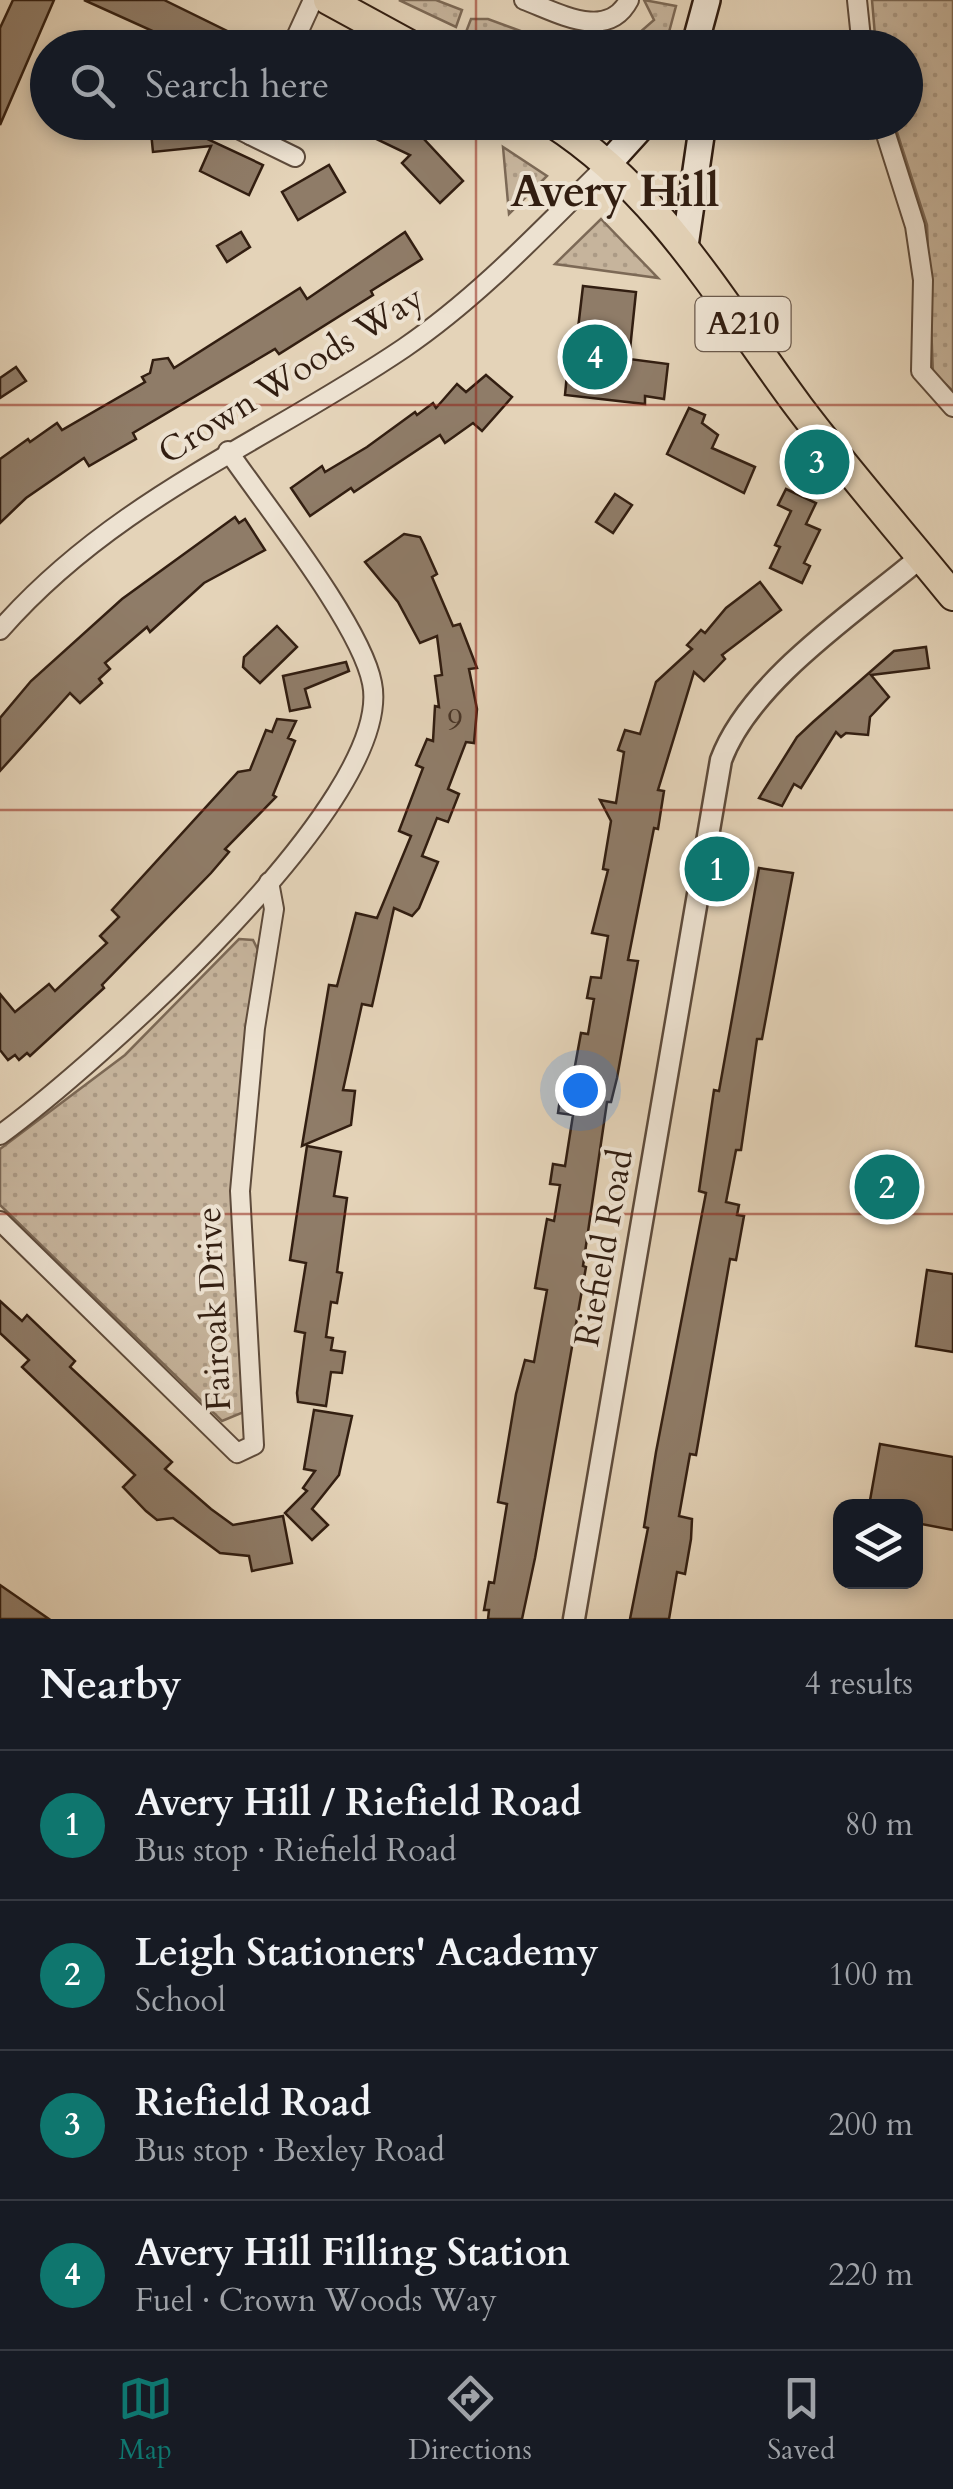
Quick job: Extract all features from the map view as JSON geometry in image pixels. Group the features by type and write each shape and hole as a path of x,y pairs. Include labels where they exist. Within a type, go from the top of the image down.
{"main road":[{"path":"328,0 383,30"},
{"path":"702,30 708,0"},
{"name":"A210","path":"575,140 608,165 685,246 796,404 953,596"},
{"path":"608,165 630,140"},
{"path":"685,246 701,140"}],"street":[{"path":"299,30 313,0"},
{"path":"524,0 600,23 613,20 629,0"},
{"path":"857,0 860,30"},
{"path":"269,140 294,157"},
{"path":"888,140 915,226 923,280 921,371 953,406"},
{"name":"Crown Woods Way","path":"0,630 100,534 454,313 608,165"},
{"path":"0,1135 88,1068 143,1017 269,882 357,757 374,695 358,644 228,451"},
{"name":"Riefield Road","path":"574,1619 720,760 730,734 766,688 921,557"},
{"name":"Fairoak Drive","path":"0,1221 236,1453 254,1444 240,1191 255,1028 274,909 269,882"}],"shaded area":[{"path":"399,0 436,0 462,10 456,27"},
{"path":"644,0 676,6 670,30 643,30 654,20"},
{"path":"872,0 953,0 953,391 933,373 927,225 900,140 923,140 923,30 875,30"},
{"path":"471,19 488,19 518,30 467,30"},
{"path":"503,147 547,176 509,214"},
{"path":"601,219 658,278 555,264"},
{"path":"239,939 253,940 259,952 251,1013 244,1412 222,1421 0,1205 0,1149 125,1055"}],"building":[{"path":"13,0 54,0 41,30 30,30 30,56 0,125 0,28"},
{"path":"84,0 164,0 225,30 150,30"},
{"path":"152,140 210,140 263,165 249,195 200,171 211,146 153,152"},
{"path":"379,140 425,140 463,181 440,203 402,163 410,155"},
{"path":"329,165 345,192 298,220 282,192"},
{"path":"241,232 250,247 227,262 217,246"},
{"path":"405,232 422,259 371,291 373,295 279,354 275,349 133,433 136,439 89,466 84,458 26,498 0,523 0,459 57,423 62,430 145,382 142,377 150,373 153,360 168,358 174,368 300,288 307,299"},
{"path":"583,286 636,292 629,359 668,364 664,399 645,396 645,404 565,395 569,353 575,354"},
{"path":"16,367 26,381 0,398 0,378"},
{"path":"486,375 512,397 482,431 473,423 445,443 440,435 310,516 291,488 322,466 325,472 367,447 415,412 417,415 433,403 436,408 457,384 466,392"},
{"path":"689,408 705,415 702,423 718,435 712,448 755,467 744,493 667,454"},
{"path":"786,489 816,503 806,524 820,530 804,563 810,566 802,583 770,568 780,547 775,545 791,511 778,505"},
{"path":"615,494 632,505 613,533 596,522"},
{"path":"235,517 239,523 245,519 265,550 204,583 150,632 147,627 105,663 110,669 99,679 102,683 80,703 70,693 0,771 0,718 31,681 122,599"},
{"path":"404,534 420,537 437,574 432,577 453,626 460,624 477,668 469,669 477,709 474,743 466,742 448,789 459,794 448,822 437,818 422,856 438,862 419,908 412,916 394,908 372,1006 362,1004 343,1090 355,1091 351,1125 302,1146 329,985 337,986 356,913 377,918 411,836 399,831 423,768 416,765 427,739 433,741 435,706 439,707 435,676 442,675 437,636 420,643 398,602 365,562"},
{"path":"760,582 781,610 722,655 725,659 704,681 694,672 658,790 664,791 658,829 654,828 628,960 638,961 617,1078 611,1102 607,1102 583,1266 586,1267 535,1558 522,1619 488,1619 489,1610 484,1610 489,1582 494,1583 507,1504 498,1502 516,1394 525,1360 534,1362 547,1290 535,1288 547,1219 554,1221 560,1185 550,1184 553,1164 565,1166 573,1115 558,1113 561,1092 570,1093 581,1033 588,1034 594,999 587,998 591,977 601,978 608,936 592,933 608,870 603,869 611,821 600,800 616,803 624,752 618,750 625,730 640,734 656,682 692,649 687,645 701,630 705,633 726,608"},
{"path":"277,626 297,647 260,683 243,667 244,657"},
{"path":"926,647 929,668 871,675 889,697 870,717 868,735 846,733 841,737 836,732 801,788 794,784 782,806 759,798 797,737 813,722 894,651"},
{"path":"346,662 349,671 305,689 310,707 290,711 283,676"},
{"path":"277,719 296,721 288,738 295,741 273,795 276,797 225,849 229,852 211,873 102,985 104,988 30,1056 27,1053 19,1060 15,1055 8,1060 0,1050 0,994 15,1012 49,984 55,991 107,943 100,936 119,917 112,910 238,772 250,770 266,730 272,732"},
{"path":"759,868 793,873 762,1039 757,1039 741,1150 736,1150 726,1202 739,1205 737,1215 744,1216 736,1260 730,1259 696,1455 690,1454 679,1516 692,1519 685,1574 677,1572 669,1619 630,1619 648,1528 644,1527 656,1452 706,1193 699,1191 714,1090 719,1091"},
{"path":"307,1146 341,1152 334,1196 347,1198 337,1272 342,1273 337,1303 331,1302 326,1337 333,1338 331,1350 345,1352 342,1373 331,1372 326,1406 298,1402 297,1393 305,1333 295,1331 306,1263 290,1260"},
{"path":"927,1270 953,1274 953,1352 916,1346"},
{"path":"0,1301 22,1321 27,1315 75,1361 70,1367 172,1462 165,1469 211,1509 233,1525 283,1516 292,1563 252,1571 249,1556 220,1553 173,1518 157,1520 146,1511 123,1487 135,1475 22,1367 29,1360 0,1333"},
{"path":"314,1410 352,1416 339,1475 312,1509 328,1525 312,1540 285,1513 307,1491 303,1488 315,1471 304,1469"},
{"path":"880,1444 953,1457 953,1530 923,1524 923,1499 870,1499"},
{"path":"0,1585 13,1594 49,1619 0,1619"}],"place":[{"name":"Avery Hill Filling Station","path":"595,357"},
{"name":"Riefield Road","path":"817,462"},
{"name":"Avery Hill / Riefield Road","path":"717,869"},
{"name":"Leigh Stationers' Academy","path":"887,1187"}],"district":[{"name":"Avery Hill","path":"615,191"}]}
